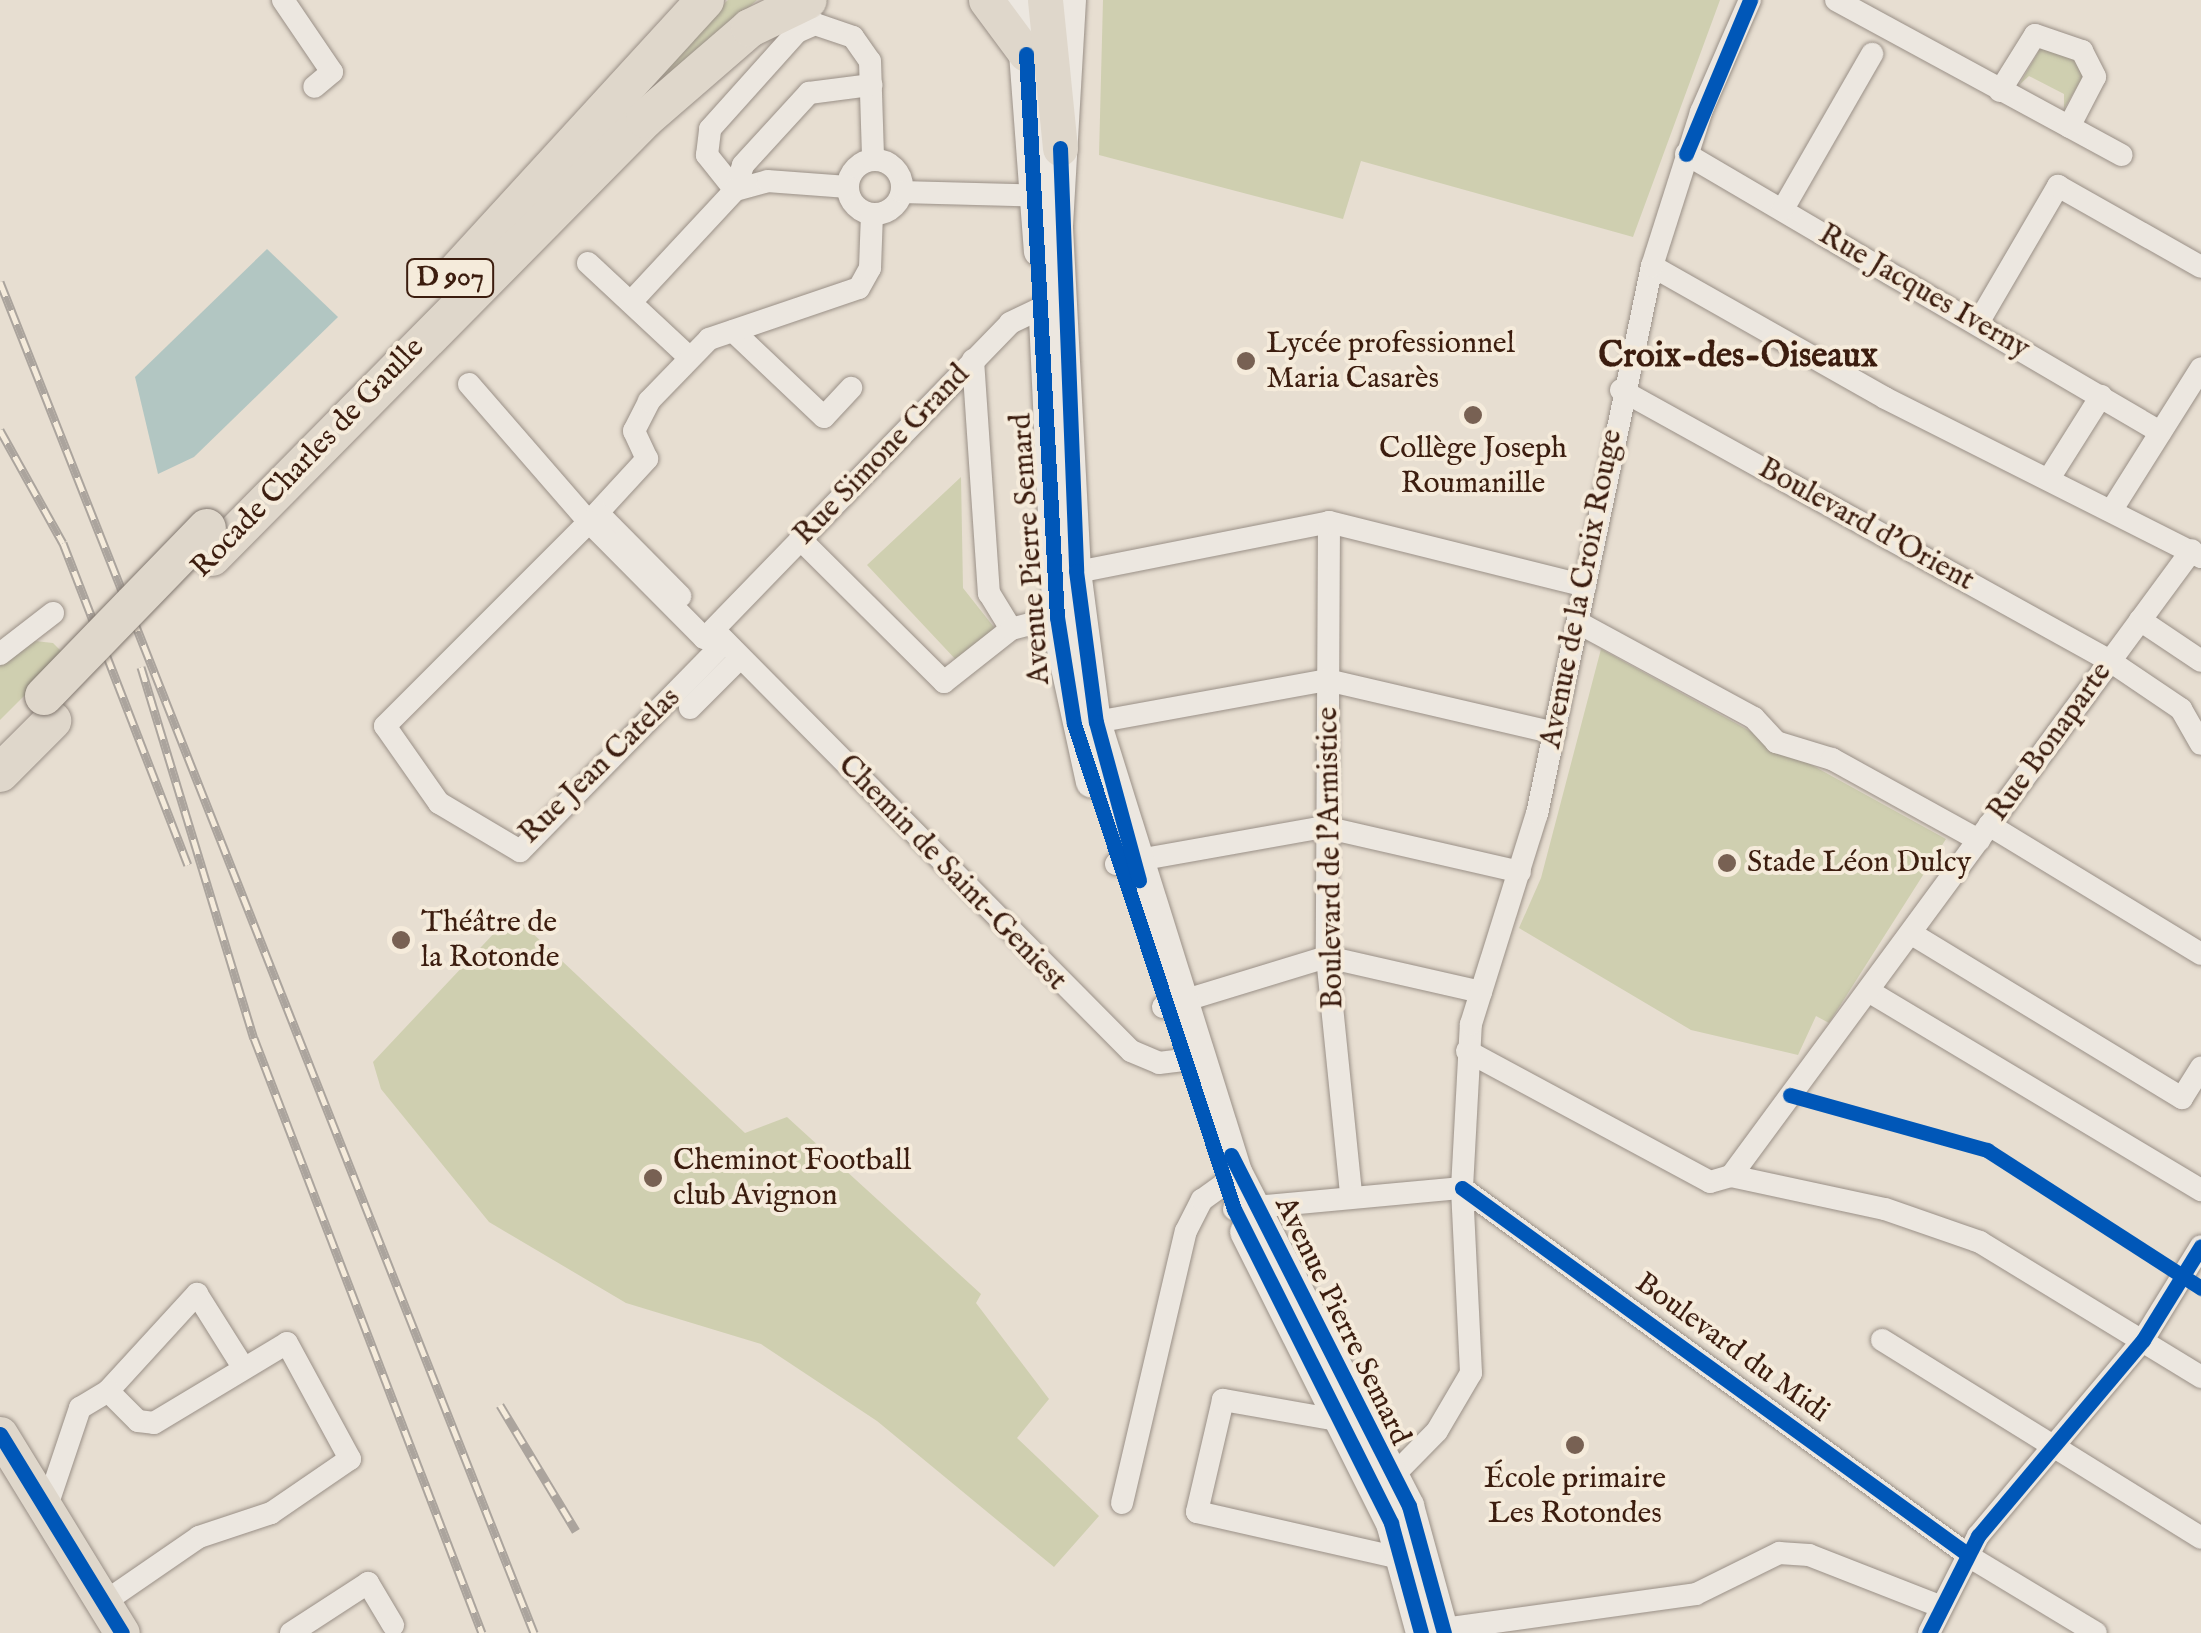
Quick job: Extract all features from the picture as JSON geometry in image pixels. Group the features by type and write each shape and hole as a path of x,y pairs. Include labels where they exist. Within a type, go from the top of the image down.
{"highway":[{"name":"Rocade Charles de Gaulle","path":"0,774 48,709 209,542 458,270 662,39 705,0"},
{"name":"Rocade Charles de Gaulle","path":"209,542 645,118 750,28 808,0"},
{"name":"Rocade Charles de Gaulle","path":"0,742 48,709"}],"main road":[{"path":"750,28 782,0"},
{"path":"986,0 1026,54"},
{"name":"Avenue Pierre Semard","path":"1020,0 1047,195 1065,574 1124,862"},
{"path":"1045,0 1060,148"},
{"name":"Avenue Pierre Semard","path":"1047,195 1060,148 1071,0"},
{"name":"Avenue Pierre Semard","path":"1065,574 1057,617 1074,724 1190,1060 1238,1193 1337,1420 1383,1486 1414,1516 1436,1632"},
{"name":"Avenue Pierre Semard","path":"1238,1193 1383,1486 1398,1558 1436,1632"},
{"path":"4,1453 46,1509 122,1633"}],"street":[{"path":"283,0 332,72 314,86"},
{"name":"Avenue de la Croix Rouge","path":"1383,1486 1438,1431 1472,1373 1462,1188 1467,1051 1481,992 1520,872 1555,733 1622,390 1652,266 1686,154 1750,0"},
{"path":"1836,0 2122,154"},
{"path":"735,190 707,155 710,129 796,32 815,24 853,37 870,61 873,159"},
{"path":"2000,91 2035,36 2082,51 2094,76 2069,127"},
{"path":"1783,208 1872,54"},
{"path":"631,302 735,190 743,166 809,92 871,85"},
{"name":"Rue Jacques Iverny","path":"1686,154 2160,432"},
{"path":"848,187 856,166 873,159 895,168 902,192"},
{"path":"594,518 646,460 634,431 640,415 690,358 734,331 859,288 870,268 872,214 848,187 768,181 735,190"},
{"path":"1978,323 2058,186 2201,267"},
{"path":"872,214 902,192 1047,195"},
{"path":"588,262 690,358"},
{"path":"1652,266 1886,398 2113,508 2196,553"},
{"name":"Rue Simone Grand","path":"725,644 800,539 1020,315 1052,302"},
{"path":"734,331 824,418 851,388"},
{"path":"973,360 989,593 1011,629"},
{"path":"2113,508 2201,368"},
{"name":"Chemin de Saint-Geniest","path":"469,384 594,518 725,644 1106,1028 1143,1060 1190,1060"},
{"name":"Boulevard d'Orient","path":"1622,390 2110,661 2182,710 2201,744"},
{"path":"2050,477 2101,396"},
{"name":"Rue Jean Catelas","path":"594,518 384,726 439,803 520,851 725,644"},
{"path":"1065,574 1329,522 1585,586"},
{"name":"Boulevard de l'Armistice","path":"1329,522 1324,827 1327,957 1352,1193"},
{"path":"800,539 944,682 1011,629 1057,617"},
{"name":"Rue Bonaparte","path":"1731,1176 2140,620 2196,553"},
{"path":"0,654 53,613"},
{"path":"2140,620 2201,661"},
{"path":"1579,623 1754,718 1776,742 1832,759 1984,833 2201,954"},
{"path":"690,708 725,644"},
{"path":"1096,722 1327,680 1555,733"},
{"path":"1124,862 1324,827 1520,872"},
{"path":"1912,934 2182,1098 2201,1066"},
{"path":"1172,1004 1327,957 1481,992"},
{"path":"1870,992 2201,1190"},
{"path":"1467,1051 1710,1182 1731,1176 1885,1210 1980,1242 2201,1377"},
{"path":"1122,1503 1186,1230 1238,1193 1462,1188"},
{"name":"Boulevard du Midi","path":"1462,1188 1968,1554 2096,1633"},
{"path":"1929,1633 1968,1554 2143,1340 2201,1246"},
{"path":"46,1509 80,1408 108,1391 197,1294 242,1368"},
{"path":"1882,1340 2201,1538"},
{"path":"104,1603 199,1538 270,1513 350,1459 287,1343 154,1423 138,1422 108,1391"},
{"path":"1337,1420 1223,1400 1197,1512 1398,1558"},
{"path":"1436,1632 1696,1594 1778,1553 1809,1555 1939,1606"},
{"path":"292,1633 368,1583 392,1625"}],"green space":[{"path":"728,0 757,0 541,192 712,15"},
{"path":"1103,0 1720,0 1633,237 1361,161 1343,219 1099,155"},
{"path":"2044,42 2088,68 2064,109 2064,94 2029,76 2019,85"},
{"path":"961,477 963,588 997,631 958,662 867,565"},
{"path":"26,640 53,643 65,655 0,720 0,666"},
{"name":"Stade Léon Dulcy","path":"1601,649 1946,839 1829,1023 1816,1016 1798,1055 1691,1030 1519,928 1541,878"},
{"name":"Cheminot Football club Avignon","path":"512,914 745,1133 787,1117 981,1294 976,1303 1049,1399 1017,1438 1099,1516 1054,1567 877,1421 761,1344 626,1303 489,1222 381,1089 373,1062"}],"shaded area":[{"path":"267,249 338,317 194,457 158,474 135,377"}],"railway":[{"path":"0,282 534,1633"},
{"path":"0,430 63,543 188,865"},
{"path":"141,667 254,1038 482,1633"},
{"path":"500,1405 576,1531"}],"cycle path":[{"path":"1686,154 1750,0"},
{"path":"1026,54 1057,617 1074,724 1234,1209 1391,1523 1421,1633"},
{"path":"1060,148 1076,571 1096,722 1139,880"},
{"path":"1790,1095 1987,1150 2201,1288"},
{"path":"1231,1155 1409,1506 1444,1633"},
{"path":"1462,1188 1967,1554"},
{"path":"1929,1633 1978,1536 2143,1340 2201,1246"},
{"path":"0,1434 122,1633"}],"place":[{"name":"Lycée professionnel Maria Casarès","path":"1246,361"},
{"name":"Collège Joseph Roumanille","path":"1473,415"},
{"name":"Stade Léon Dulcy","path":"1727,863"},
{"name":"Théâtre de la Rotonde","path":"401,940"},
{"name":"Cheminot Football club Avignon","path":"653,1178"},
{"name":"École primaire Les Rotondes","path":"1575,1445"}],"district":[{"name":"Croix-des-Oiseaux","path":"1738,357"}]}
